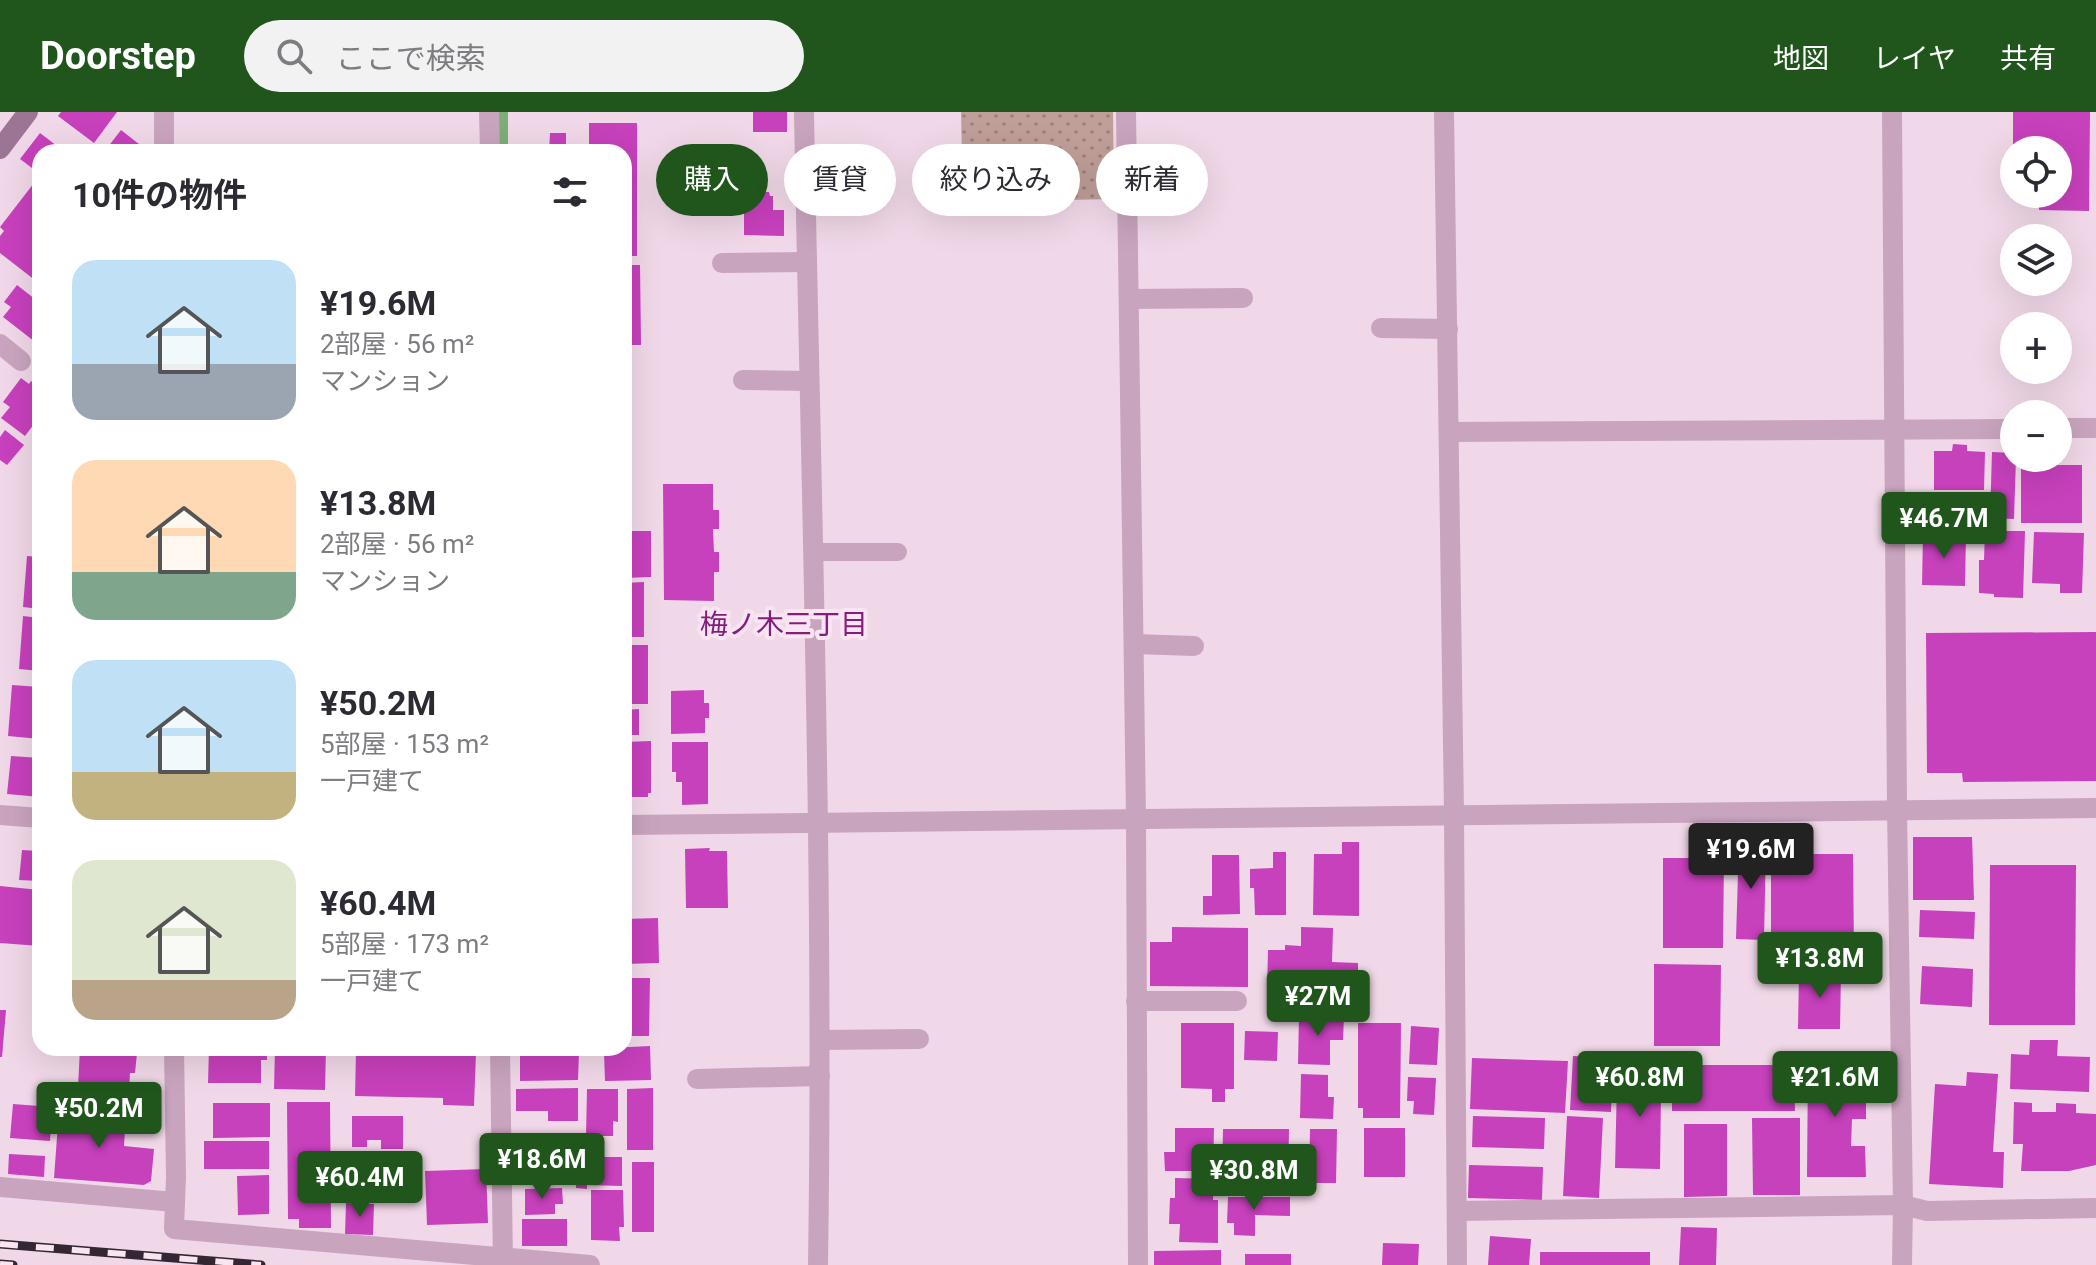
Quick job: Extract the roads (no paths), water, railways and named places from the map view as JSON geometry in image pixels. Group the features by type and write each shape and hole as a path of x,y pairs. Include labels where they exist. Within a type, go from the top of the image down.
{"street":[{"path":"0,149 28,112"},
{"path":"164,112 164,144"},
{"path":"489,112 490,144"},
{"path":"804,112 818,822 818,1265"},
{"path":"1126,112 1136,819 1138,1265"},
{"path":"1444,112 1457,1265"},
{"path":"1892,112 1902,1265"},
{"path":"722,263 807,262"},
{"path":"1129,299 1243,298"},
{"path":"1381,328 1448,329"},
{"path":"0,344 21,361"},
{"path":"743,380 809,381"},
{"path":"2072,428 2096,428"},
{"path":"1449,432 2000,429"},
{"path":"1134,644 1194,646"},
{"path":"632,825 2096,808"},
{"path":"0,815 32,817"},
{"path":"1136,1001 1237,1001"},
{"path":"820,1040 919,1039"},
{"path":"174,1056 174,1229 503,1262 590,1265"},
{"path":"500,1056 503,1262"},
{"path":"697,1079 820,1076"},
{"path":"0,1187 175,1202"},
{"path":"1458,1211 1903,1205 1927,1211 2096,1208"}],"lane":[{"path":"813,552 898,552"}],"waterway":[{"path":"503,112 503,144"}],"railway":[{"path":"0,1244 261,1265"},
{"path":"0,1264 13,1265"}],"district":[{"name":"梅ノ木三丁目","path":"784,624"}]}
